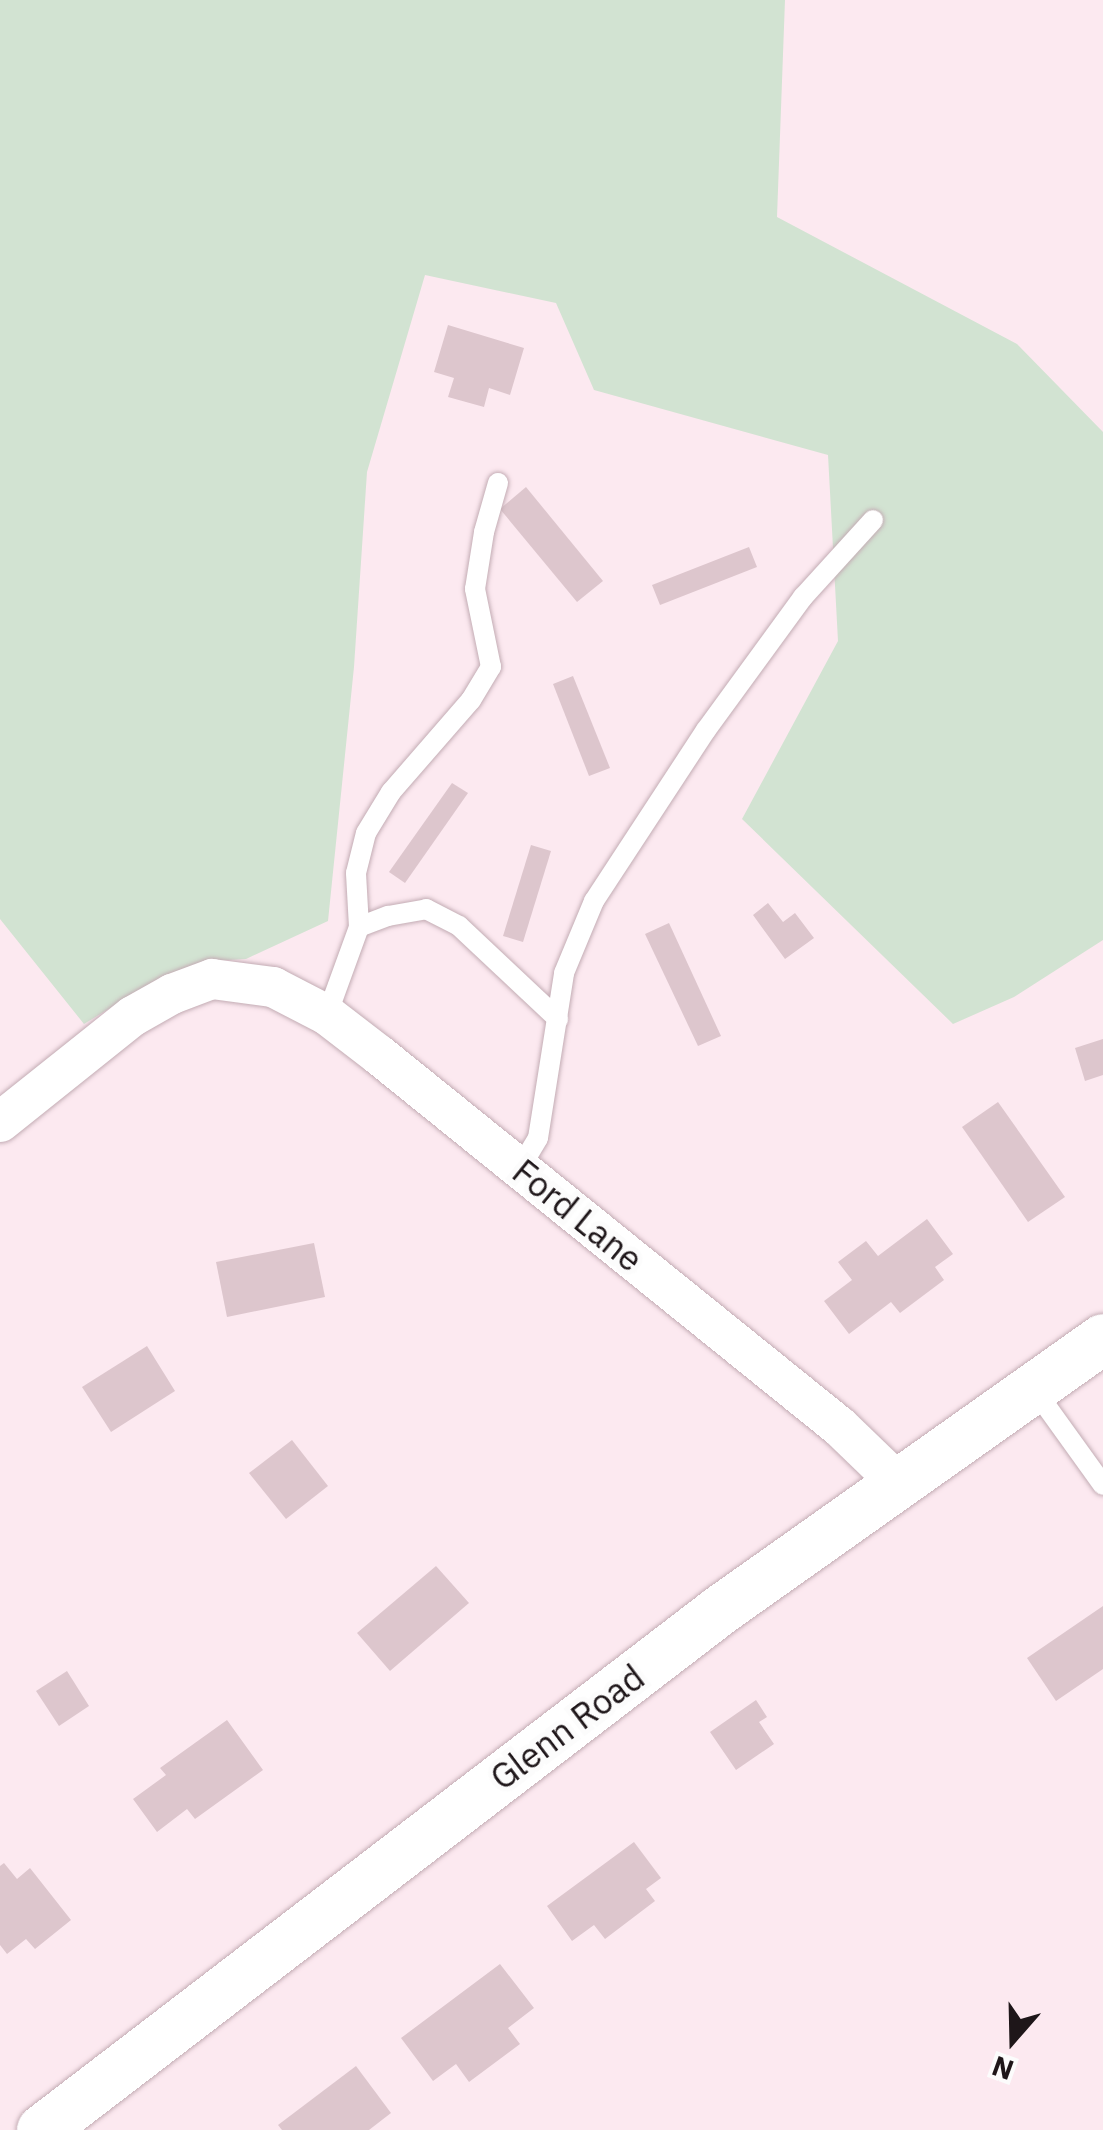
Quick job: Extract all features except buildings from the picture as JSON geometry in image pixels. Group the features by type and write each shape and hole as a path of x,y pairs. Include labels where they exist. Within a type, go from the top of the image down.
{"street":[{"name":"Ford Lane","path":"0,1122 133,1016 212,979 239,980 287,993 327,1015 520,1168 840,1427 898,1483"},
{"name":"Glenn Road","path":"62,2125 722,1608 1103,1339"}],"lane":[{"path":"327,1015 359,927 356,873 366,833 391,792 470,700 491,667 475,590 484,532 498,483"},
{"path":"520,1168 538,1138 564,972 594,901 706,730 803,597 873,520"},
{"path":"359,927 426,909 459,926 558,1019"},
{"path":"1033,1388 1103,1485"}],"green space":[{"path":"0,0 785,0 777,217 1017,344 1103,432 1103,940 1014,997 953,1024 742,819 838,641 828,455 594,390 556,303 425,275 367,472 354,667 328,921 246,959 210,961 161,977 84,1024 0,919"}]}
